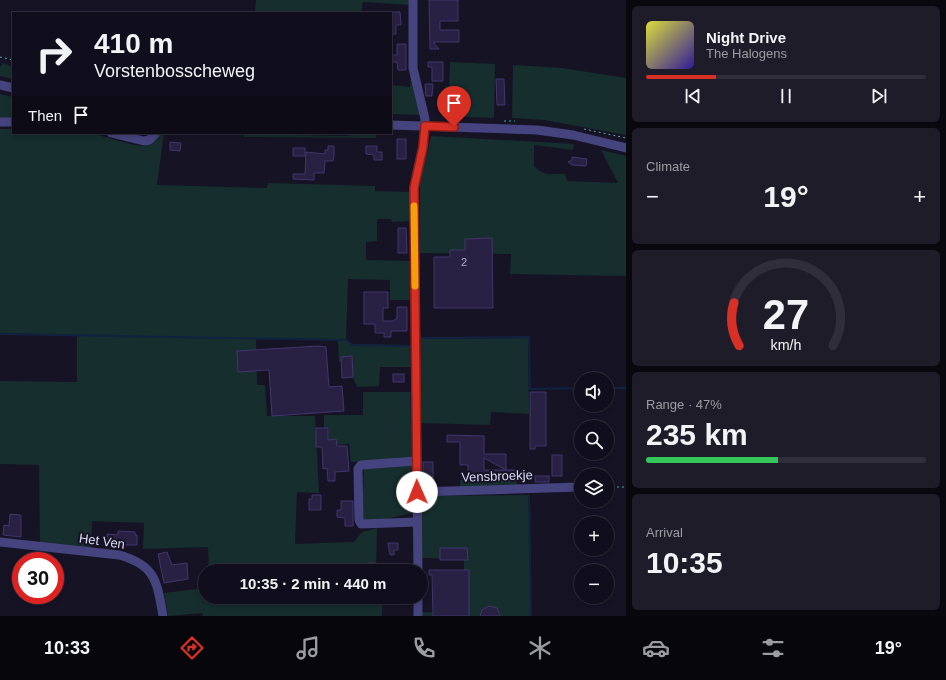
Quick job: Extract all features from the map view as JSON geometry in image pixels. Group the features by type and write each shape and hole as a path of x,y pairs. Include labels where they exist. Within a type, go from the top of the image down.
{"street":[{"path":"413,0 413,68 424,111 425,126 423,147 414,188 418,564"},
{"path":"0,84 12,88"},
{"path":"0,122 12,122"},
{"path":"392,126 537,130 598,140 626,148"},
{"path":"115,134 144,141 149,140 155,134"},
{"path":"417,461 361,465 358,469 359,520 361,524 417,522"},
{"name":"Vensbroekje","path":"417,492 574,487"},
{"name":"Het Ven","path":"0,542 119,555 132,558 146,567 153,574 158,586 163,616"},
{"path":"418,604 418,616"}],"path":[{"path":"0,57 12,60"},
{"path":"594,131 626,138"},
{"path":"614,487 626,487"}],"green space":[{"path":"256,0 411,0 411,5 363,2 361,12 255,12"},
{"path":"450,62 495,64 494,118 444,116 445,86 449,86"},
{"path":"3,63 12,67 12,79 0,76 0,67"},
{"path":"513,65 562,68 626,78 626,135 544,120 512,118"},
{"path":"411,73 422,115 392,114 392,85 410,87"},
{"path":"0,94 12,97 12,120 0,120"},
{"path":"0,129 12,129 12,134 95,134 134,145 144,146 150,144 157,134 164,134 157,185 267,188 268,183 375,186 375,191 411,192 411,221 392,222 391,219 377,219 377,241 366,242 366,260 411,261 411,300 390,300 390,280 348,279 346,339 351,344 412,345 412,367 380,367 379,386 357,387 353,378 352,361 339,362 338,339 256,338 257,385 265,385 267,416 315,416 319,493 297,492 295,544 354,542 362,532 377,528 376,564 209,564 208,547 143,549 144,523 92,521 91,551 40,544 39,465 0,464 0,381 77,382 77,335 0,333"},
{"path":"244,134 344,136 376,134 376,138 244,137"},
{"path":"431,136 574,144 573,150 534,145 534,166 546,174 565,174 567,181 618,183 601,150 626,156 626,276 510,274 511,254 420,253 420,182"},
{"path":"528,338 529,414 491,412 490,425 421,423 421,339"},
{"path":"363,392 412,392 413,455 411,458 351,462 349,444 328,445 329,428 324,428 324,415 363,415"},
{"path":"413,466 413,513 363,524 361,497 363,493 364,467"},
{"path":"460,480 517,480 517,487 460,487"},
{"path":"530,495 531,616 422,616 422,612 464,613 464,559 422,558 422,496"},
{"path":"198,589 198,604 383,604 382,616 203,616 202,613 168,616 164,593"}],"building":[{"path":"429,0 458,0 458,21 440,21 440,30 459,30 459,42 433,42 439,49 430,49"},
{"path":"392,12 400,12 401,25 396,25 396,34 392,34"},
{"path":"397,44 406,44 406,70 398,70 397,62 392,62 392,55 397,55"},
{"path":"428,62 443,62 443,81 432,81 432,67 428,67"},
{"path":"496,79 504,79 505,105 497,105"},
{"path":"425,84 433,84 432,96 426,96"},
{"path":"397,139 406,139 406,159 397,159"},
{"path":"170,142 181,143 180,151 170,150"},
{"path":"328,146 334,146 334,157 333,161 325,161 324,173 314,173 314,180 293,179 293,174 305,174 306,152 325,154 325,150 328,150"},
{"path":"366,146 377,146 377,152 382,152 382,160 374,160 374,155 366,154"},
{"path":"293,148 305,148 305,156 293,156"},
{"path":"572,157 587,159 586,166 572,165 568,162 572,160"},
{"path":"398,228 406,228 407,253 398,253"},
{"path":"492,238 493,308 434,308 434,257 450,257 450,250 465,250 465,239"},
{"path":"364,292 388,292 388,308 383,308 383,321 394,321 397,319 397,307 407,307 407,331 391,331 391,337 384,337 384,333 375,333 375,324 364,324"},
{"path":"318,346 326,347 329,387 342,386 344,411 272,416 269,370 238,372 237,351"},
{"path":"352,356 353,377 342,378 341,357"},
{"path":"393,374 404,374 404,382 393,382"},
{"path":"530,392 546,392 546,446 535,446 535,449 530,449"},
{"path":"316,428 328,428 328,440 336,439 337,446 347,446 349,471 335,472 335,481 328,481 327,468 323,469 322,447 316,447"},
{"path":"447,435 484,436 484,454 506,454 506,470 516,470 516,481 468,481 468,465 460,465 460,442 447,442","holes":["484,458 506,470 484,470"]},
{"path":"552,455 562,455 562,476 552,476"},
{"path":"423,462 433,462 433,486 423,486"},
{"path":"535,476 549,476 549,482 535,482"},
{"path":"312,495 321,495 321,510 309,510 309,499 312,499"},
{"path":"341,501 353,501 353,526 345,526 345,518 337,517 337,510 341,510"},
{"path":"10,514 21,515 21,537 3,535 4,525 9,526"},
{"path":"118,531 135,532 135,535 137,535 137,545 107,545 107,534 118,535"},
{"path":"388,543 398,543 398,550 394,550 394,555 390,555"},
{"path":"440,548 467,548 468,560 440,560"},
{"path":"167,552 172,565 187,563 188,579 164,583 158,554"},
{"path":"429,570 469,570 469,616 433,616 432,575 429,575"},
{"path":"489,606 497,608 500,616 480,616 482,610"}],"waterway":[{"path":"0,334 346,340 353,345 410,346 411,364"},
{"path":"421,338 529,337 530,389 574,388"},
{"path":"614,388 626,388"},
{"path":"411,394 412,430"},
{"path":"412,433 412,455"},
{"path":"529,497 531,616"}],"slow traffic":[{"path":"414,206 415,286"}],"route":[{"path":"417,492 414,188 423,147 425,126 454,127"}]}
